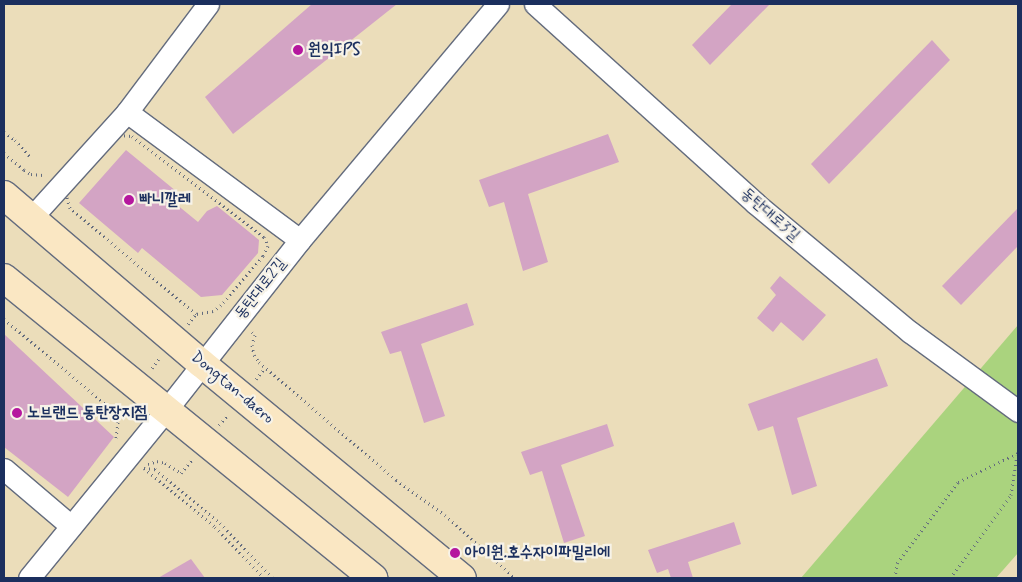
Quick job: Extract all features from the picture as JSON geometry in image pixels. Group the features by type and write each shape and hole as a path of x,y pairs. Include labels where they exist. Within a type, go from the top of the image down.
{"main road":[{"name":"Dongtan-daero","path":"4,196 201,363 462,578"},
{"path":"4,278 373,578"}],"street":[{"path":"31,218 127,112 208,4"},
{"name":"동탄대로2길","path":"29,578 300,240 498,4"},
{"name":"동탄대로3길","path":"535,4 754,203 910,332 1018,411"},
{"path":"127,112 300,240"},
{"path":"5,471 71,526"}],"path":[{"path":"4,132 15,140 31,158"},
{"path":"115,412 196,314 213,311 222,306 263,256 268,246 264,238 132,136 119,135 66,195 70,208 196,314"},
{"path":"4,153 31,174 43,174"},
{"path":"4,319 115,412 118,422 115,442"},
{"path":"255,335 252,345 254,355 265,368 396,480 446,515 515,578"},
{"path":"144,468 157,461 174,467 181,473 265,368"},
{"path":"895,578 897,562 958,482 1018,454"},
{"path":"950,578 1011,495 1018,454"},
{"path":"144,468 214,527 264,578"},
{"path":"144,468 156,469 220,523 273,578"}],"green space":[{"path":"1018,325 1018,553 996,578 801,578"}],"building":[{"name":"원익IPS","path":"312,4 397,4 233,134 205,97"},
{"path":"732,4 770,4 710,65 692,45"},
{"path":"932,40 950,60 829,184 811,164"},
{"path":"608,134 619,162 528,194 548,262 523,271 504,202 489,207 479,180"},
{"path":"126,150 182,196 176,204 198,222 207,211 217,206 259,240 258,253 222,295 201,297 142,248 138,253 79,203"},
{"path":"1018,208 1018,246 961,305 942,286"},
{"path":"780,276 826,315 803,341 781,322 773,332 757,318 776,295 770,288"},
{"path":"467,303 474,325 421,344 445,416 424,423 401,351 390,354 381,332"},
{"path":"4,334 114,437 68,497 4,447"},
{"path":"877,358 888,386 797,418 817,486 792,495 773,426 758,431 748,404"},
{"path":"607,424 614,446 561,465 585,536 564,543 542,471 530,475 521,452"},
{"path":"734,522 741,544 688,562 693,578 671,578 668,569 657,573 648,550"},
{"path":"191,559 205,578 158,578"}],"place":[{"name":"원익IPS","path":"298,50"},
{"name":"빠니깔레","path":"129,200"},
{"name":"노브랜드 동탄장지점","path":"17,413"},
{"name":"아이원.호수자이파밀리에","path":"455,553"}]}
